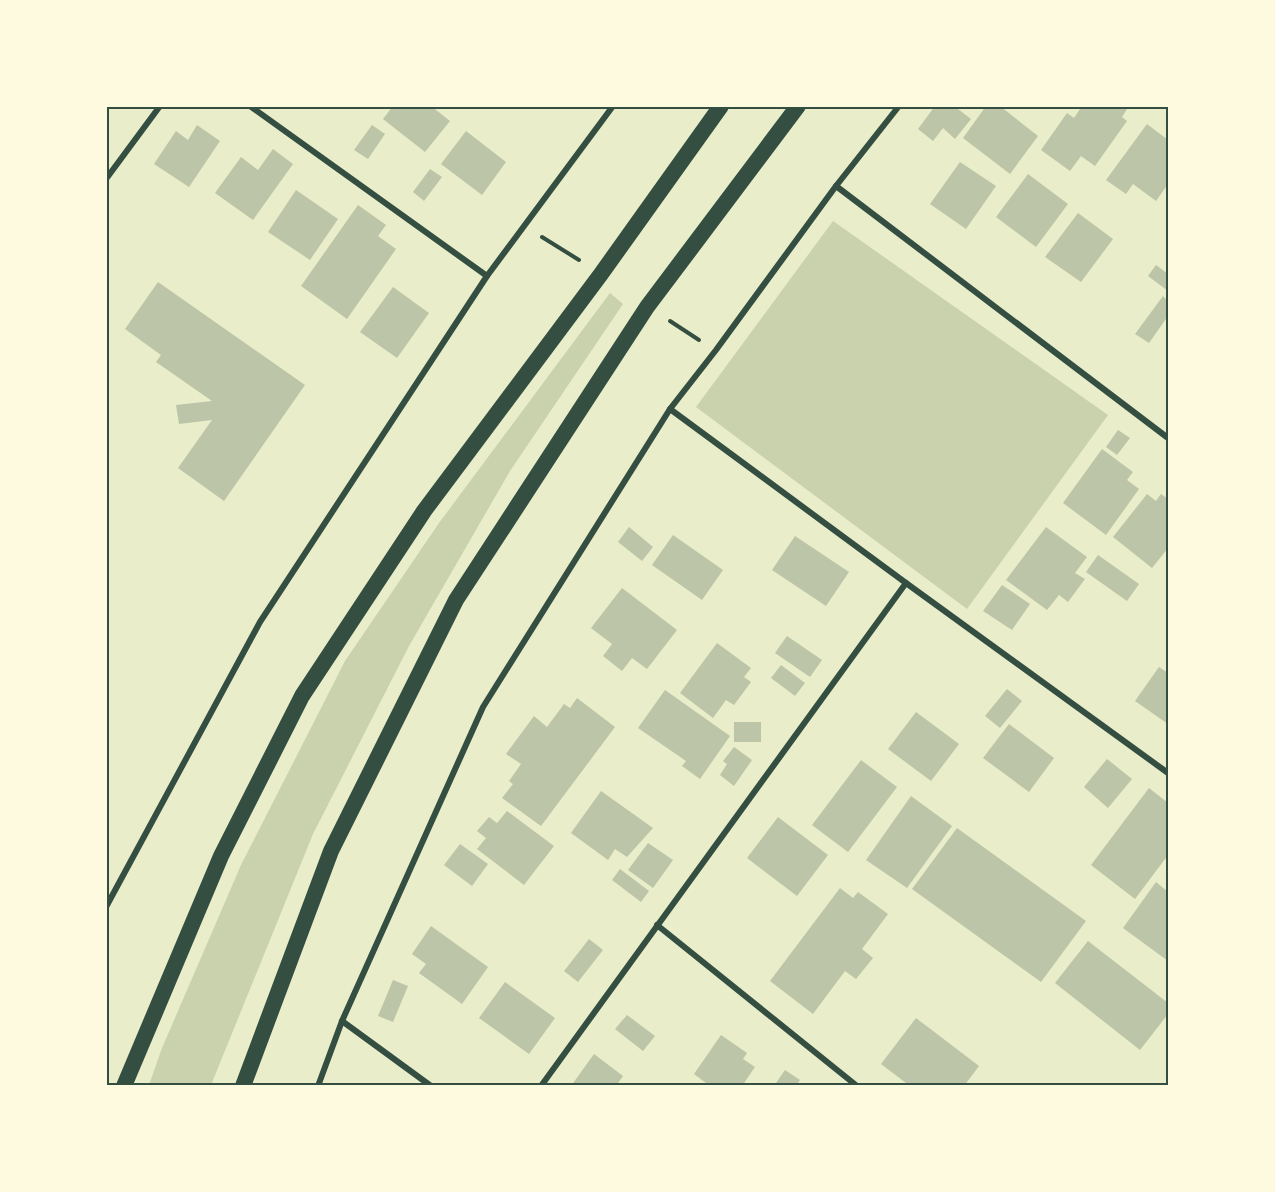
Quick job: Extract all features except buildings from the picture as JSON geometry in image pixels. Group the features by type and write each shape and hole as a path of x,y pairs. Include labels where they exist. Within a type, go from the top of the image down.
{"highway":[{"path":"124,1086 221,856 302,696 424,511 602,274 721,106"},
{"path":"243,1086 331,851 456,600 647,307 798,106"}],"street":[{"path":"106,179 160,106"},
{"path":"250,106 487,276"},
{"path":"106,907 260,622 487,276 613,106"},
{"path":"318,1086 342,1021 483,707 670,409 836,186 899,106"},
{"path":"836,186 1168,438"},
{"path":"670,409 1168,773"},
{"path":"541,1086 906,583"},
{"path":"657,925 857,1086"},
{"path":"342,1021 431,1086"}],"green space":[{"path":"833,221 1108,415 967,609 696,407"},
{"path":"610,293 623,304 510,471 409,646 313,834 211,1085 149,1085 162,1048 241,865 345,661 439,523"}]}
